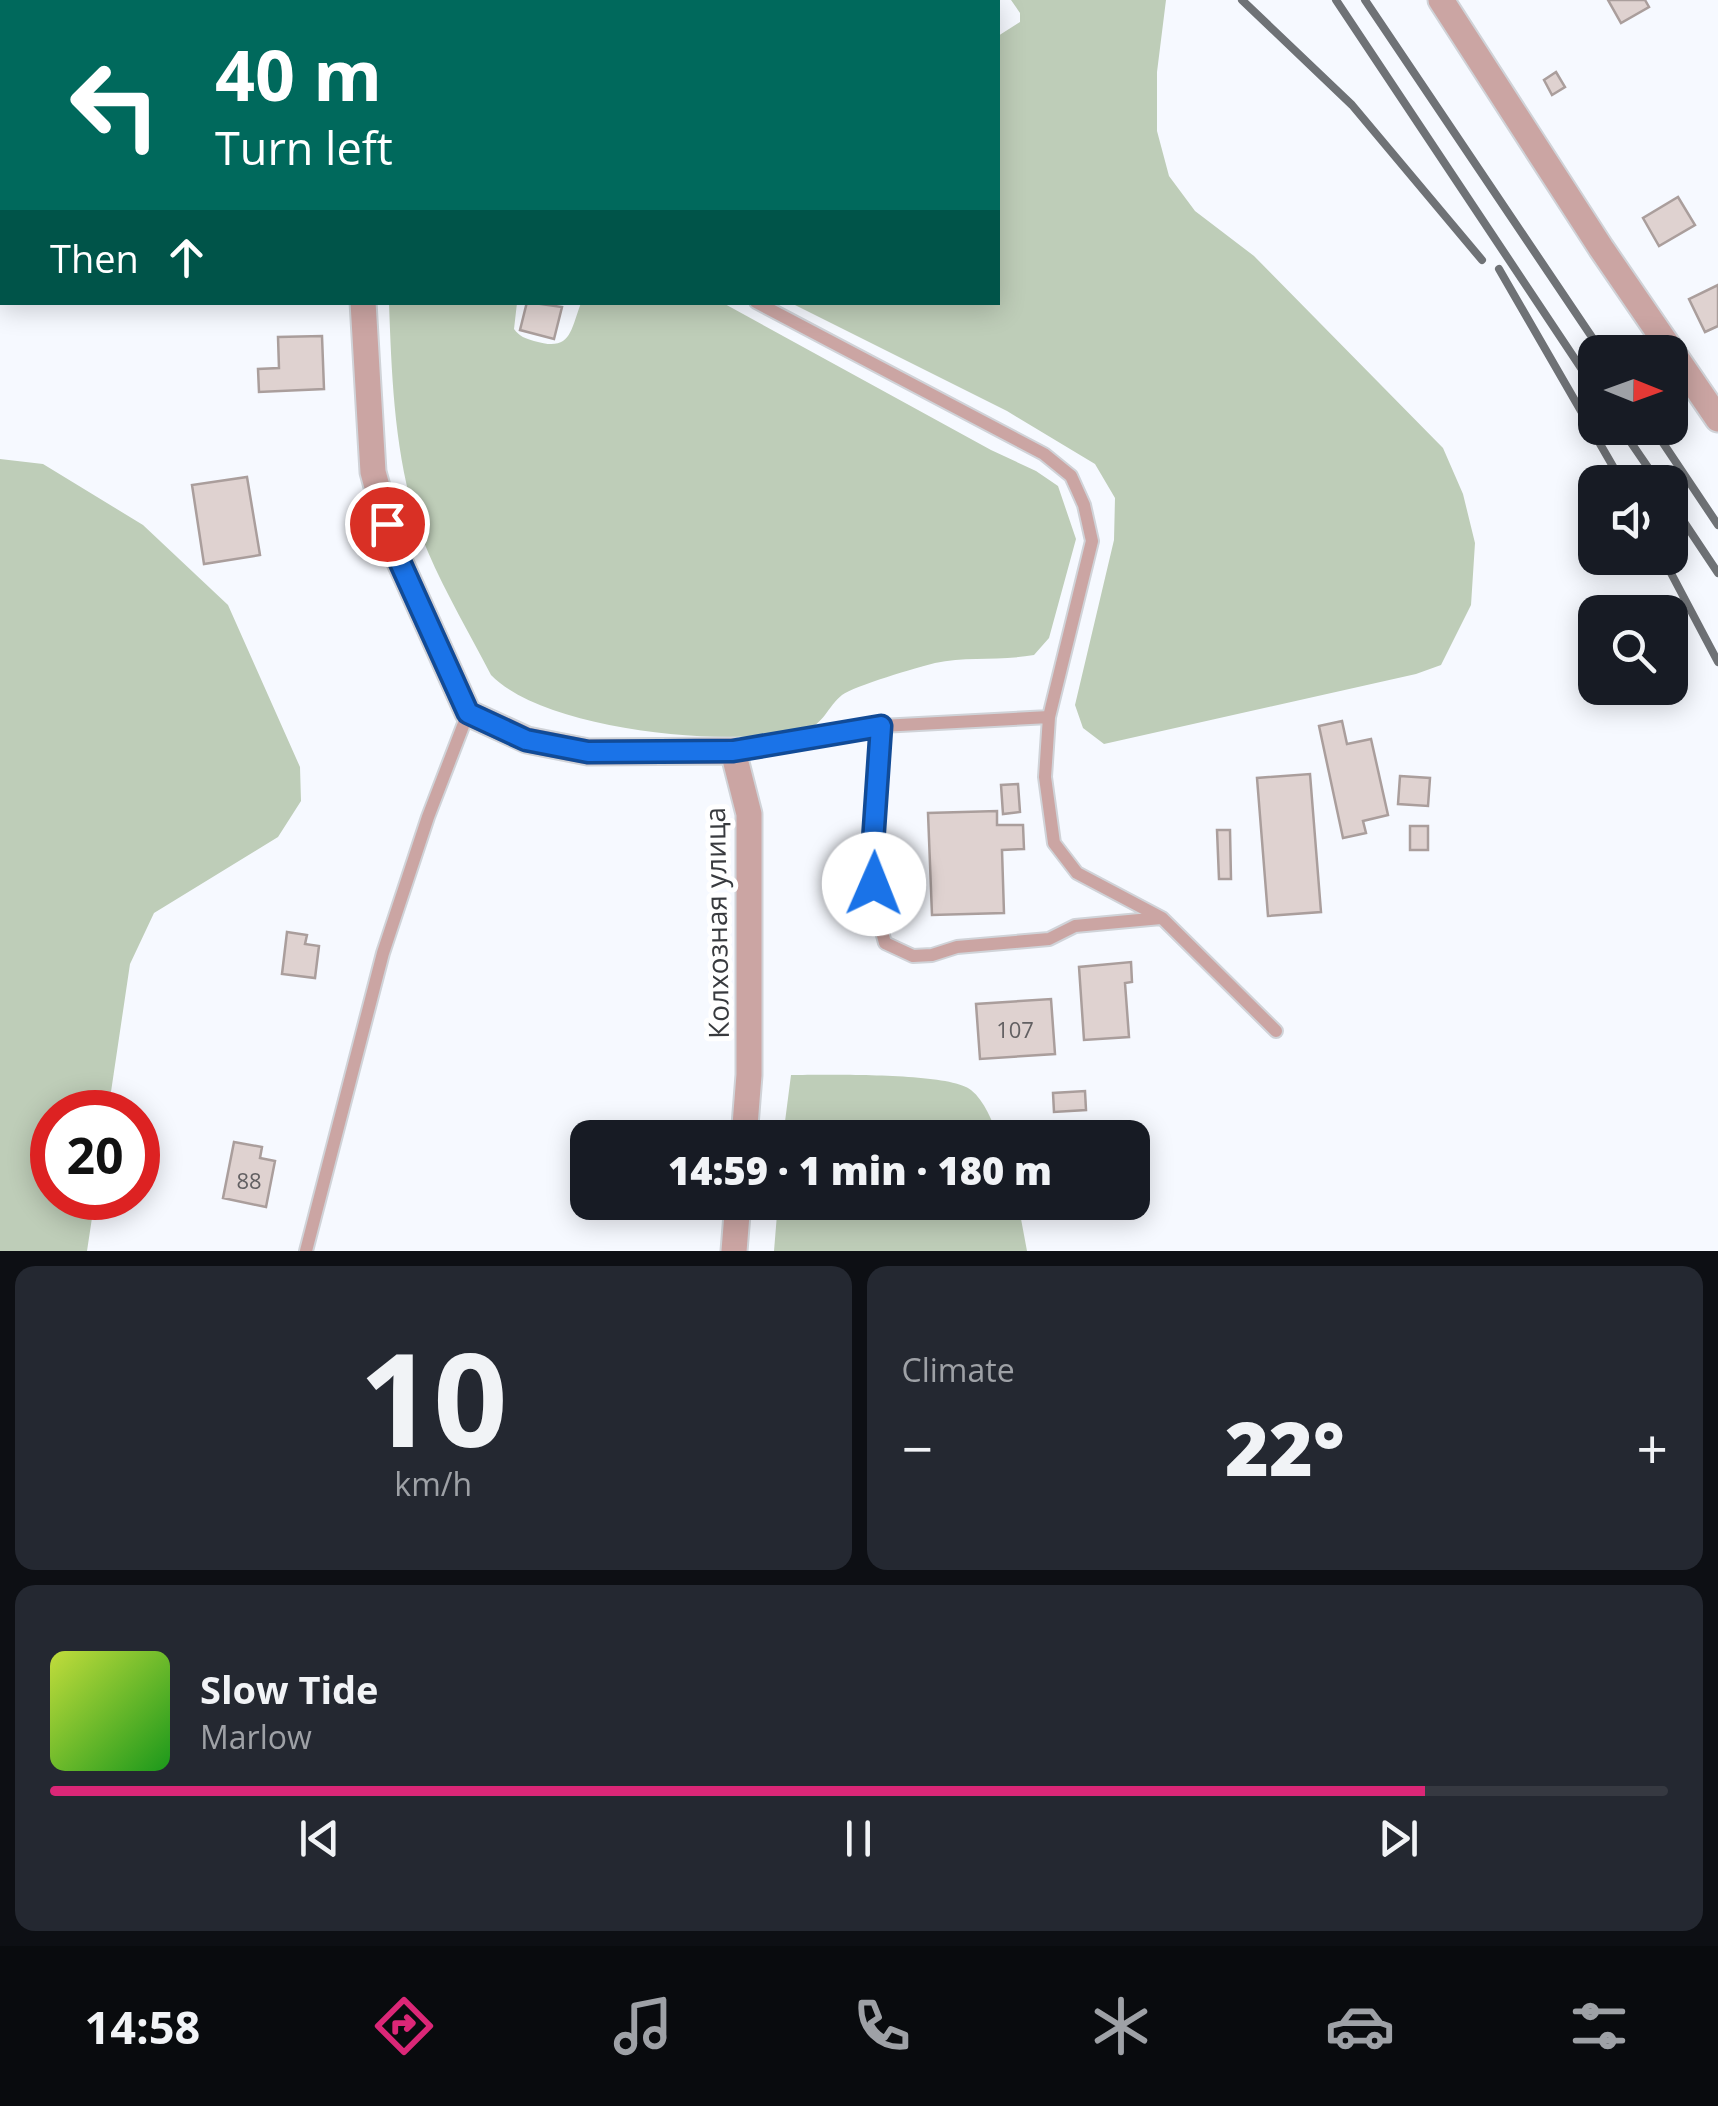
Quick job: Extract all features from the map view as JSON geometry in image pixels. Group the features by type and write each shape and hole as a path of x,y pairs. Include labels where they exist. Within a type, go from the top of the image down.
{"street":[{"path":"1441,0 1600,248 1718,419"},
{"path":"364,305 374,472 394,549 468,713 526,740 588,752 733,751"},
{"name":"Колхозная улица","path":"733,751 749,814 749,1075 745,1120"},
{"path":"734,1251 737,1220"}],"lane":[{"path":"762,305 1044,454 1071,476 1084,505 1092,540 1048,717 1046,777 1054,843 1077,873 1162,918 1276,1031"},
{"path":"306,1251 383,953 468,713"},
{"path":"733,751 881,726 1048,717"},
{"path":"881,726 872,857 875,912 885,943 913,956 932,956 957,947 1048,939 1075,926 1162,918"}],"green space":[{"path":"1011,0 1166,0 1157,72 1157,131 1169,176 1195,211 1254,256 1443,448 1463,494 1475,543 1471,605 1441,665 1416,674 1104,744 1083,728 1075,705 1114,540 1115,498 1095,464 1007,411 795,305 1000,305 1000,35 1020,22 1020,13"},
{"path":"389,305 517,305 516,332 534,341 555,344 571,331 580,305 727,305 1058,486 1076,539 1049,638 1034,655 947,661 872,682 842,695 811,728 771,735 731,737 640,730 553,710 517,694 491,675 442,583 408,492 392,366"},
{"path":"0,459 43,464 143,525 228,605 300,767 301,801 278,837 154,913 130,964 111,1090 30,1090 30,1220 92,1220 87,1251 0,1251"},
{"path":"791,1075 886,1076 958,1084 971,1090 992,1120 785,1120"},
{"path":"777,1220 1021,1220 1027,1251 774,1251"}],"building":[{"path":"1608,0 1645,0 1649,7 1621,23"},
{"path":"1556,72 1565,87 1552,95 1544,80"},
{"path":"1678,197 1695,225 1659,246 1643,218"},
{"path":"1718,285 1718,326 1705,332 1689,299"},
{"path":"526,305 562,307 554,339 520,330"},
{"path":"322,336 324,389 259,392 258,369 279,368 278,337"},
{"path":"247,477 260,555 204,564 192,485"},
{"path":"1342,721 1347,744 1371,739 1388,815 1363,821 1366,833 1343,838 1319,726"},
{"path":"1310,774 1321,912 1268,916 1257,778"},
{"path":"1400,776 1430,778 1428,806 1398,804"},
{"path":"1018,784 1020,812 1003,814 1001,785"},
{"path":"997,811 997,825 1023,825 1024,849 1002,850 1004,913 932,915 928,813"},
{"path":"1410,826 1428,826 1428,850 1410,850"},
{"path":"1217,830 1230,830 1231,879 1219,879"},
{"path":"287,932 307,935 305,944 319,946 315,978 282,974"},
{"path":"1131,962 1132,982 1125,983 1129,1037 1084,1040 1079,967"},
{"path":"1051,999 1055,1054 980,1059 976,1004"},
{"path":"1085,1091 1086,1110 1054,1112 1053,1093"},
{"path":"234,1142 262,1147 260,1158 275,1161 266,1207 223,1198"}],"railway":[{"path":"1242,0 1352,105 1482,260"},
{"path":"1336,0 1578,363"},
{"path":"1365,0 1591,335"},
{"path":"1499,269 1612,465"},
{"path":"1633,445 1646,465"},
{"path":"1664,445 1718,525"},
{"path":"1688,528 1718,573"},
{"path":"1672,575 1718,662"}],"route":[{"path":"387,524 394,549 468,713 526,740 588,752 733,751 881,726 872,857 874,884"}]}
